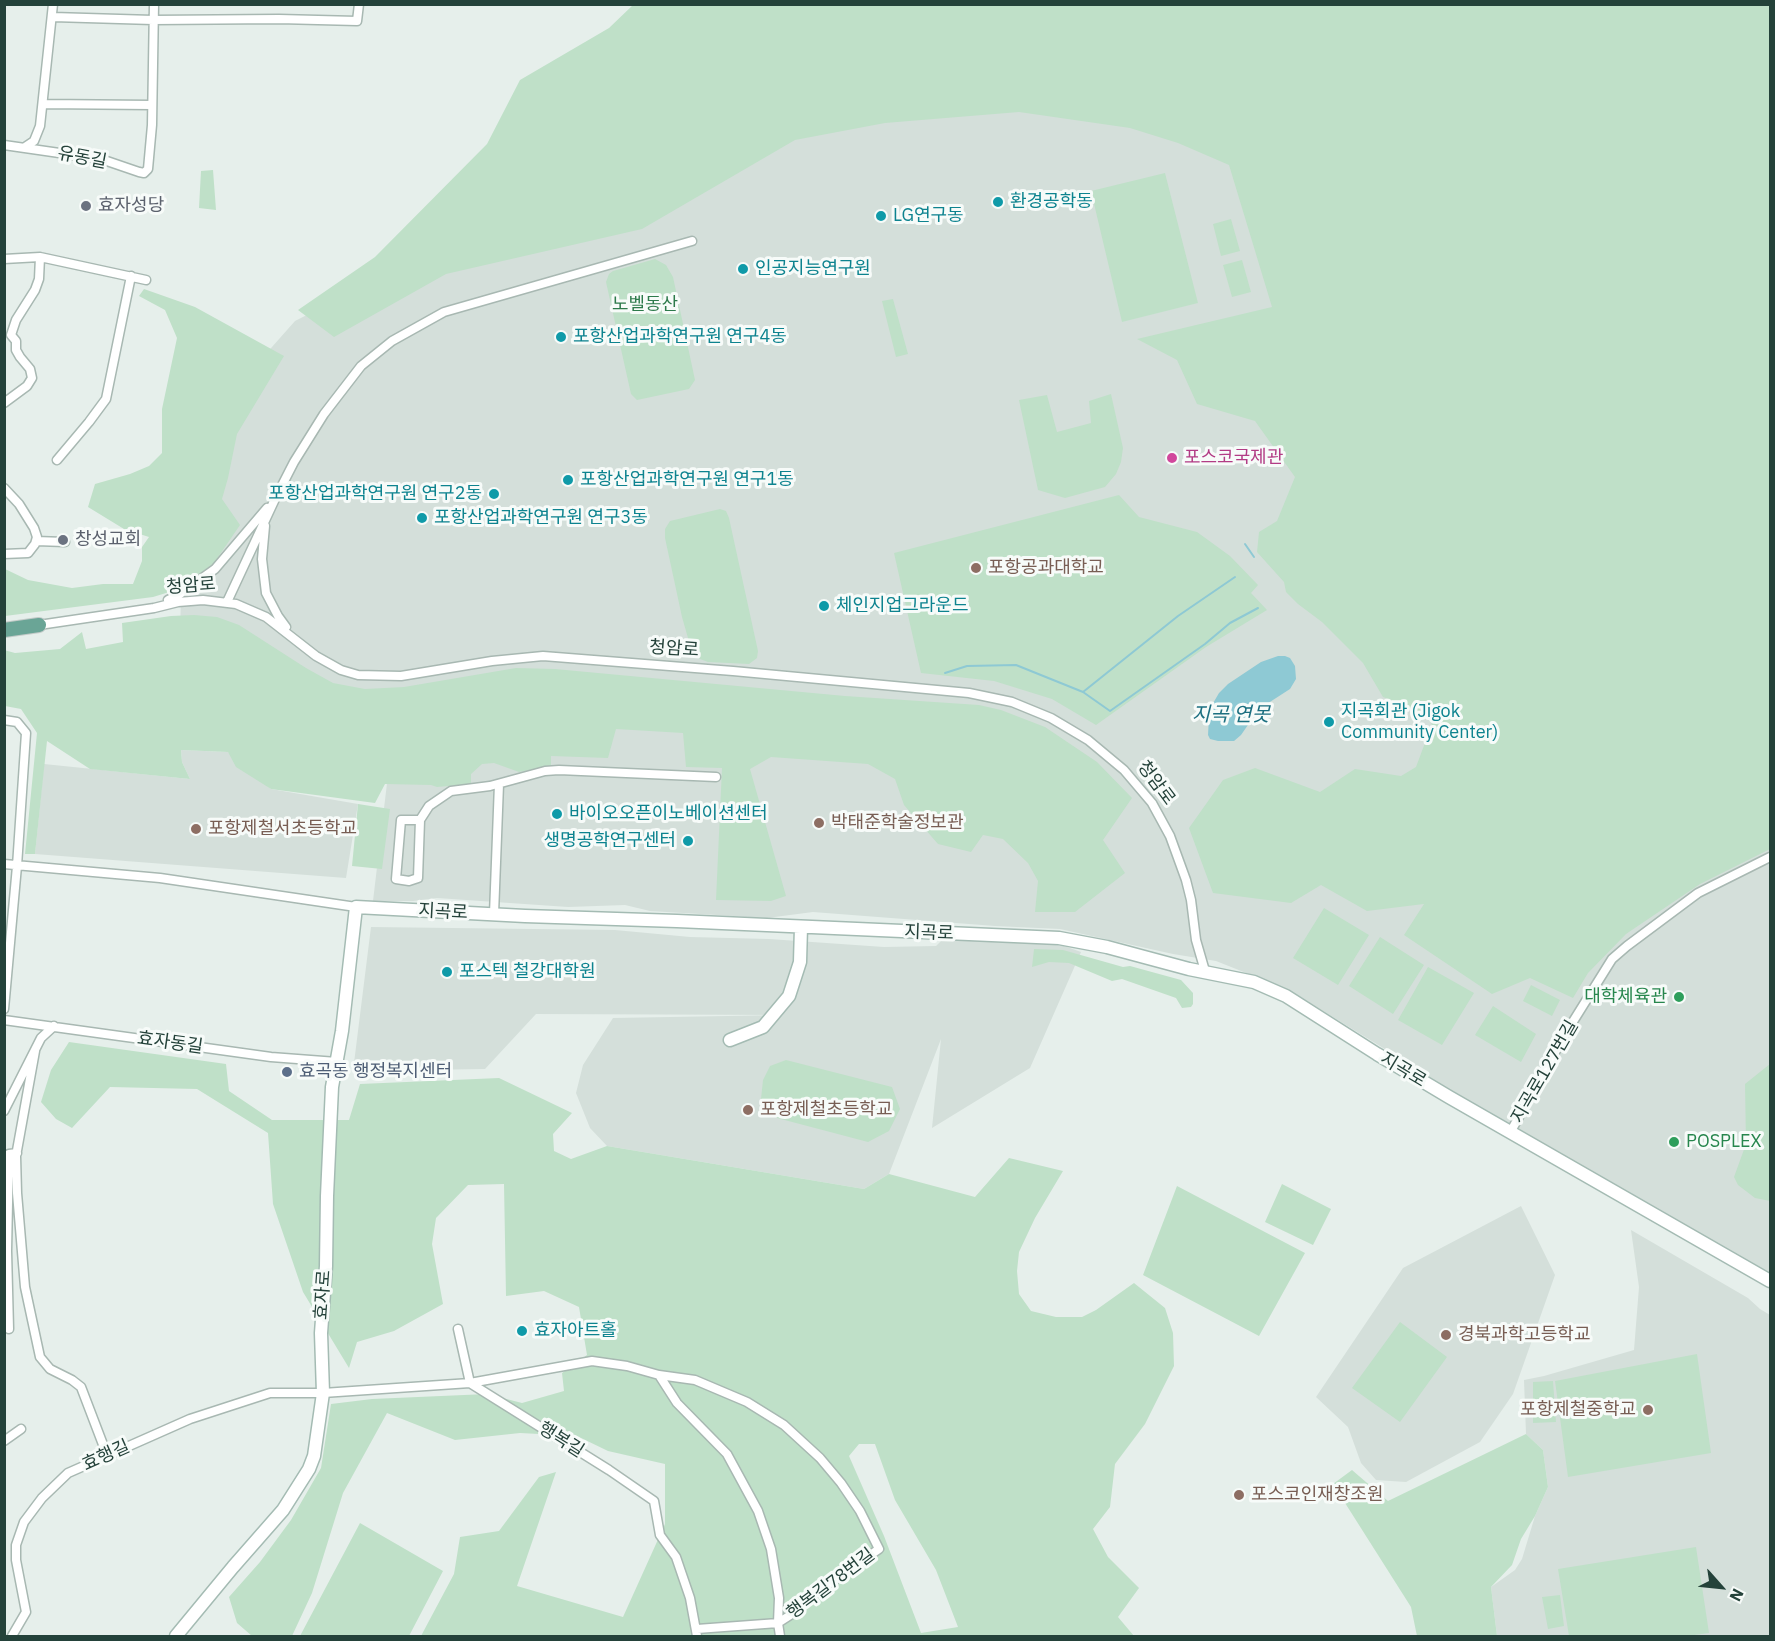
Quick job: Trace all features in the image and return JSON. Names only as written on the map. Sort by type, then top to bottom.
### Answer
[{"type":"main road","name":"청암로","points":[[4,630],[39,625]]},
{"type":"street","points":[[25,147],[30,145],[37,136],[43,104],[53,4]]},
{"type":"street","points":[[43,104],[152,105],[154,4]]},
{"type":"street","points":[[53,17],[357,21],[359,4]]},
{"type":"street","name":"유동길","points":[[4,145],[101,159],[144,172],[148,169],[150,160],[152,105]]},
{"type":"street","points":[[227,602],[266,515],[294,462],[324,414],[350,378],[367,360],[409,330],[444,312],[692,241]]},
{"type":"street","points":[[4,403],[27,386],[32,378],[28,364],[18,353],[16,341],[11,335],[16,320],[35,290],[39,279],[40,257]]},
{"type":"street","points":[[4,259],[40,257],[146,280]]},
{"type":"street","points":[[57,460],[106,399],[131,276]]},
{"type":"street","points":[[4,488],[19,504],[34,528],[36,541],[28,553],[4,554]]},
{"type":"street","points":[[154,608],[180,594],[215,569],[275,499]]},
{"type":"street","points":[[266,515],[262,559],[266,593],[278,616],[300,643]]},
{"type":"street","points":[[36,541],[65,542]]},
{"type":"street","name":"청암로","points":[[39,625],[154,608],[178,602],[198,600],[227,602],[243,606],[273,620],[316,656],[341,670],[376,677],[401,676],[492,661],[543,656],[969,693],[1012,702],[1052,718],[1088,740],[1124,770],[1152,803],[1170,836],[1186,880],[1196,940],[1204,971]]},
{"type":"street","points":[[4,720],[17,722],[26,732],[4,1009]]},
{"type":"street","points":[[420,820],[401,820],[396,879],[409,881],[418,878],[420,820],[429,806],[451,791],[499,784],[544,771],[559,770],[716,777]]},
{"type":"street","points":[[494,914],[499,784]]},
{"type":"street","name":"지곡로127번길","points":[[1511,1131],[1564,1036],[1612,959],[1698,893],[1770,857]]},
{"type":"street","name":"지곡로","points":[[4,864],[160,879],[356,907],[1059,938],[1107,947],[1189,969],[1254,982],[1286,996],[1377,1054],[1770,1281]]},
{"type":"street","name":"효자로","points":[[176,1636],[283,1510],[309,1469],[318,1439],[323,1394],[321,1333],[326,1266],[332,1087],[356,907]]},
{"type":"street","points":[[730,1040],[763,1027],[789,996],[800,962],[801,927]]},
{"type":"street","name":"효자동길","points":[[4,1020],[271,1057],[337,1062]]},
{"type":"street","points":[[4,1111],[41,1038],[54,1026]]},
{"type":"street","points":[[35,1051],[17,1153],[17,1194],[25,1287],[40,1357],[50,1369],[72,1380],[81,1388],[107,1455]]},
{"type":"street","points":[[9,1329],[7,1251],[9,1154],[17,1153]]},
{"type":"street","points":[[323,1394],[470,1383],[458,1329]]},
{"type":"street","name":"행복길78번길","points":[[470,1383],[592,1361],[695,1380],[747,1402],[784,1425],[820,1458],[841,1483],[860,1511],[879,1549],[810,1597],[795,1612],[778,1623]]},
{"type":"street","name":"행복길78번길","points":[[659,1375],[677,1403],[727,1454],[758,1510],[771,1549],[779,1598],[780,1636]]},
{"type":"street","name":"행복길","points":[[470,1383],[609,1470],[654,1501],[660,1535],[675,1557],[690,1598],[697,1633]]},
{"type":"street","name":"효행길","points":[[12,1636],[26,1612],[16,1560],[16,1545],[24,1522],[42,1497],[68,1473],[190,1419],[255,1396],[277,1392],[323,1394]]},
{"type":"street","points":[[4,1441],[21,1429]]},
{"type":"street","points":[[697,1633],[778,1623]]},
{"type":"shaded area","name":"포항공과대학교","points":[[822,54],[1214,55],[1770,302],[1770,1281],[1522,1139],[1427,1075],[1289,990],[1216,961],[1060,929],[813,912],[767,918],[650,911],[625,905],[568,907],[437,898],[413,901],[373,901],[390,758],[178,692],[186,444],[295,321]]},
{"type":"shaded area","name":"포항제철서초등학교","points":[[181,750],[228,752],[271,789],[358,804],[346,878],[35,854],[44,764],[190,779],[182,762]]},
{"type":"shaded area","points":[[371,927],[615,930],[690,937],[769,939],[884,947],[936,946],[942,940],[1006,940],[1064,946],[1081,952],[1030,1068],[932,1128],[941,1039],[889,1174],[864,1189],[607,1146],[590,1128],[576,1093],[583,1065],[613,1018],[785,1015],[536,1014],[485,1069],[353,1071]]},
{"type":"shaded area","name":"경북과학고등학교","points":[[1521,1206],[1555,1275],[1513,1394],[1480,1442],[1406,1482],[1376,1480],[1361,1463],[1348,1427],[1316,1397],[1403,1268]]},
{"type":"shaded area","name":"포항제철중학교","points":[[1631,1230],[1748,1298],[1770,1315],[1770,1636],[1497,1636],[1491,1587],[1515,1570],[1522,1559],[1535,1516],[1548,1487],[1543,1450],[1526,1434],[1524,1380],[1634,1350],[1639,1287]]},
{"type":"green space","points":[[633,5],[1770,5],[1770,849],[1700,884],[1626,934],[1588,973],[1573,998],[1530,978],[1492,994],[1404,935],[1424,904],[1367,911],[1321,885],[1291,903],[1213,893],[1189,828],[1223,780],[1255,768],[1320,792],[1355,769],[1401,776],[1416,767],[1432,724],[1422,712],[1383,697],[1363,663],[1322,622],[1286,592],[1284,582],[1257,552],[1259,532],[1277,521],[1295,477],[1255,421],[1197,404],[1177,360],[1137,339],[1272,307],[1229,165],[1178,143],[1130,128],[1019,112],[885,123],[795,140],[642,229],[446,274],[334,337],[298,310],[375,257],[487,144],[520,80],[609,28]]},
{"type":"green space","points":[[213,170],[216,210],[199,208],[201,171]]},
{"type":"green space","points":[[1165,173],[1198,303],[1122,322],[1091,191]]},
{"type":"green space","points":[[1231,219],[1240,251],[1221,256],[1213,224]]},
{"type":"green space","name":"노벨동산","points":[[655,259],[666,265],[673,277],[695,380],[689,389],[637,400],[631,394],[606,282],[613,271]]},
{"type":"green space","points":[[1242,260],[1251,292],[1232,297],[1223,265]]},
{"type":"green space","points":[[144,289],[195,307],[284,356],[237,434],[222,499],[240,525],[214,563],[179,589],[153,597],[5,616],[5,569],[28,580],[72,588],[103,584],[133,584],[142,561],[142,547],[149,537],[124,529],[88,507],[95,484],[149,466],[162,453],[162,409],[177,338],[165,310],[139,296]]},
{"type":"green space","points":[[893,299],[908,354],[896,357],[882,301]]},
{"type":"green space","points":[[1111,394],[1123,448],[1116,474],[1105,487],[1065,498],[1038,490],[1019,400],[1047,395],[1057,432],[1091,423],[1089,401]]},
{"type":"green space","points":[[1119,495],[1139,517],[1197,532],[1230,556],[1258,585],[1251,593],[1267,610],[1206,647],[1096,725],[1052,699],[994,681],[921,673],[894,553]]},
{"type":"green space","points":[[720,509],[726,511],[729,518],[758,651],[757,658],[749,664],[708,662],[692,652],[665,538],[665,529],[670,521]]},
{"type":"green space","points":[[194,615],[217,617],[239,625],[333,683],[365,689],[404,687],[516,668],[555,669],[845,696],[979,705],[1001,710],[1045,727],[1097,762],[1132,798],[1103,840],[1125,873],[1075,912],[1035,912],[1038,881],[1028,863],[1003,839],[983,835],[971,852],[938,844],[904,805],[895,779],[868,764],[771,757],[750,769],[786,896],[771,901],[716,900],[722,768],[686,767],[683,733],[616,729],[608,758],[551,756],[551,766],[519,772],[494,763],[482,764],[471,774],[471,784],[437,787],[385,784],[375,803],[271,789],[236,767],[228,752],[181,750],[182,762],[190,779],[90,769],[47,741],[35,854],[25,854],[37,733],[21,709],[5,706],[4,650],[15,653],[60,649],[82,632],[86,649],[123,642],[122,623]]},
{"type":"green space","points":[[358,804],[390,809],[382,869],[352,866]]},
{"type":"green space","points":[[1324,908],[1369,935],[1338,985],[1293,958]]},
{"type":"green space","points":[[1380,937],[1424,965],[1393,1014],[1349,986]]},
{"type":"green space","points":[[1034,949],[1063,950],[1181,980],[1193,993],[1193,1004],[1191,1007],[1182,1008],[1176,998],[1122,979],[1112,981],[1069,963],[1049,962],[1032,967]]},
{"type":"green space","points":[[1428,967],[1474,993],[1442,1045],[1398,1020]]},
{"type":"green space","points":[[1531,985],[1560,1000],[1552,1016],[1523,1001]]},
{"type":"green space","points":[[1493,1006],[1536,1034],[1521,1062],[1475,1035]]},
{"type":"green space","points":[[69,1042],[226,1064],[229,1091],[272,1120],[349,1120],[360,1084],[499,1078],[572,1113],[553,1134],[554,1151],[571,1159],[607,1146],[864,1189],[889,1174],[975,1197],[1009,1158],[1063,1171],[1035,1218],[1019,1252],[1017,1271],[1019,1294],[1031,1311],[1056,1317],[1082,1317],[1096,1310],[1134,1283],[1165,1308],[1173,1333],[1174,1366],[1145,1424],[1115,1464],[1110,1507],[1093,1529],[1108,1557],[1139,1588],[1118,1617],[1134,1636],[421,1636],[454,1574],[460,1537],[499,1531],[539,1477],[556,1472],[517,1586],[623,1617],[665,1524],[665,1464],[608,1451],[577,1436],[520,1433],[455,1440],[387,1413],[343,1493],[312,1593],[292,1636],[252,1636],[237,1623],[229,1597],[260,1562],[291,1520],[321,1468],[331,1404],[372,1399],[487,1394],[522,1403],[564,1391],[562,1373],[587,1355],[579,1307],[544,1291],[506,1296],[504,1184],[468,1185],[436,1218],[432,1244],[443,1304],[394,1331],[357,1342],[349,1368],[303,1292],[273,1204],[268,1133],[197,1089],[110,1087],[72,1128],[56,1119],[41,1102],[51,1070]],"holes":[[[859,1444],[875,1444],[895,1500],[936,1570],[958,1627],[921,1633],[884,1536],[849,1456]]]},
{"type":"green space","points":[[786,1060],[892,1087],[900,1109],[889,1131],[868,1142],[777,1118],[761,1099],[763,1080],[770,1066]]},
{"type":"green space","points":[[1770,1064],[1770,1201],[1755,1198],[1738,1185],[1734,1177],[1746,1144],[1745,1084]]},
{"type":"green space","points":[[1282,1184],[1331,1209],[1313,1245],[1265,1222]]},
{"type":"green space","points":[[1177,1186],[1305,1253],[1259,1336],[1143,1275]]},
{"type":"green space","points":[[1400,1322],[1447,1357],[1400,1422],[1352,1388]]},
{"type":"green space","points":[[1697,1354],[1711,1453],[1568,1477],[1555,1381]]},
{"type":"green space","points":[[1553,1381],[1556,1422],[1533,1423],[1533,1382]]},
{"type":"green space","points":[[1526,1434],[1543,1450],[1548,1487],[1535,1516],[1521,1539],[1512,1565],[1491,1587],[1497,1636],[1417,1636],[1411,1607],[1333,1484],[1352,1470],[1388,1501]]},
{"type":"green space","points":[[360,1523],[443,1571],[409,1636],[300,1636]]},
{"type":"green space","points":[[1696,1547],[1709,1633],[1687,1636],[1569,1636],[1558,1569]]},
{"type":"green space","points":[[1560,1595],[1564,1626],[1548,1629],[1542,1597]]},
{"type":"water","name":"지곡 연못","points":[[1278,656],[1290,658],[1295,666],[1296,679],[1290,689],[1259,709],[1241,735],[1234,741],[1210,739],[1208,735],[1209,717],[1212,705],[1219,693],[1228,684],[1261,662]]},
{"type":"waterway","points":[[1245,544],[1254,557]]},
{"type":"waterway","points":[[1083,692],[1178,616],[1235,577]]},
{"type":"waterway","points":[[945,673],[967,666],[1016,665],[1083,692],[1110,711],[1205,644],[1230,623],[1258,608]]},
{"type":"place","name":"환경공학동","points":[[998,202]]},
{"type":"place","name":"효자성당","points":[[86,206]]},
{"type":"place","name":"LG연구동","points":[[881,216]]},
{"type":"place","name":"인공지능연구원","points":[[743,269]]},
{"type":"place","name":"포항산업과학연구원 연구4동","points":[[561,337]]},
{"type":"place","name":"포스코국제관","points":[[1172,458]]},
{"type":"place","name":"포항산업과학연구원 연구1동","points":[[568,480]]},
{"type":"place","name":"포항산업과학연구원 연구2동","points":[[494,494]]},
{"type":"place","name":"포항산업과학연구원 연구3동","points":[[422,518]]},
{"type":"place","name":"창성교회","points":[[63,540]]},
{"type":"place","name":"포항공과대학교","points":[[976,568]]},
{"type":"place","name":"체인지업그라운드","points":[[824,606]]},
{"type":"place","name":"지곡회관 (Jigok Community Center)","points":[[1329,722]]},
{"type":"place","name":"바이오오픈이노베이션센터","points":[[557,814]]},
{"type":"place","name":"박태준학술정보관","points":[[819,823]]},
{"type":"place","name":"포항제철서초등학교","points":[[196,829]]},
{"type":"place","name":"생명공학연구센터","points":[[688,841]]},
{"type":"place","name":"포스텍 철강대학원","points":[[447,972]]},
{"type":"place","name":"대학체육관","points":[[1679,997]]},
{"type":"place","name":"효곡동 행정복지센터","points":[[287,1072]]},
{"type":"place","name":"포항제철초등학교","points":[[748,1110]]},
{"type":"place","name":"POSPLEX","points":[[1674,1142]]},
{"type":"place","name":"효자아트홀","points":[[522,1331]]},
{"type":"place","name":"경북과학고등학교","points":[[1446,1335]]},
{"type":"place","name":"포항제철중학교","points":[[1648,1410]]},
{"type":"place","name":"포스코인재창조원","points":[[1239,1495]]}]
